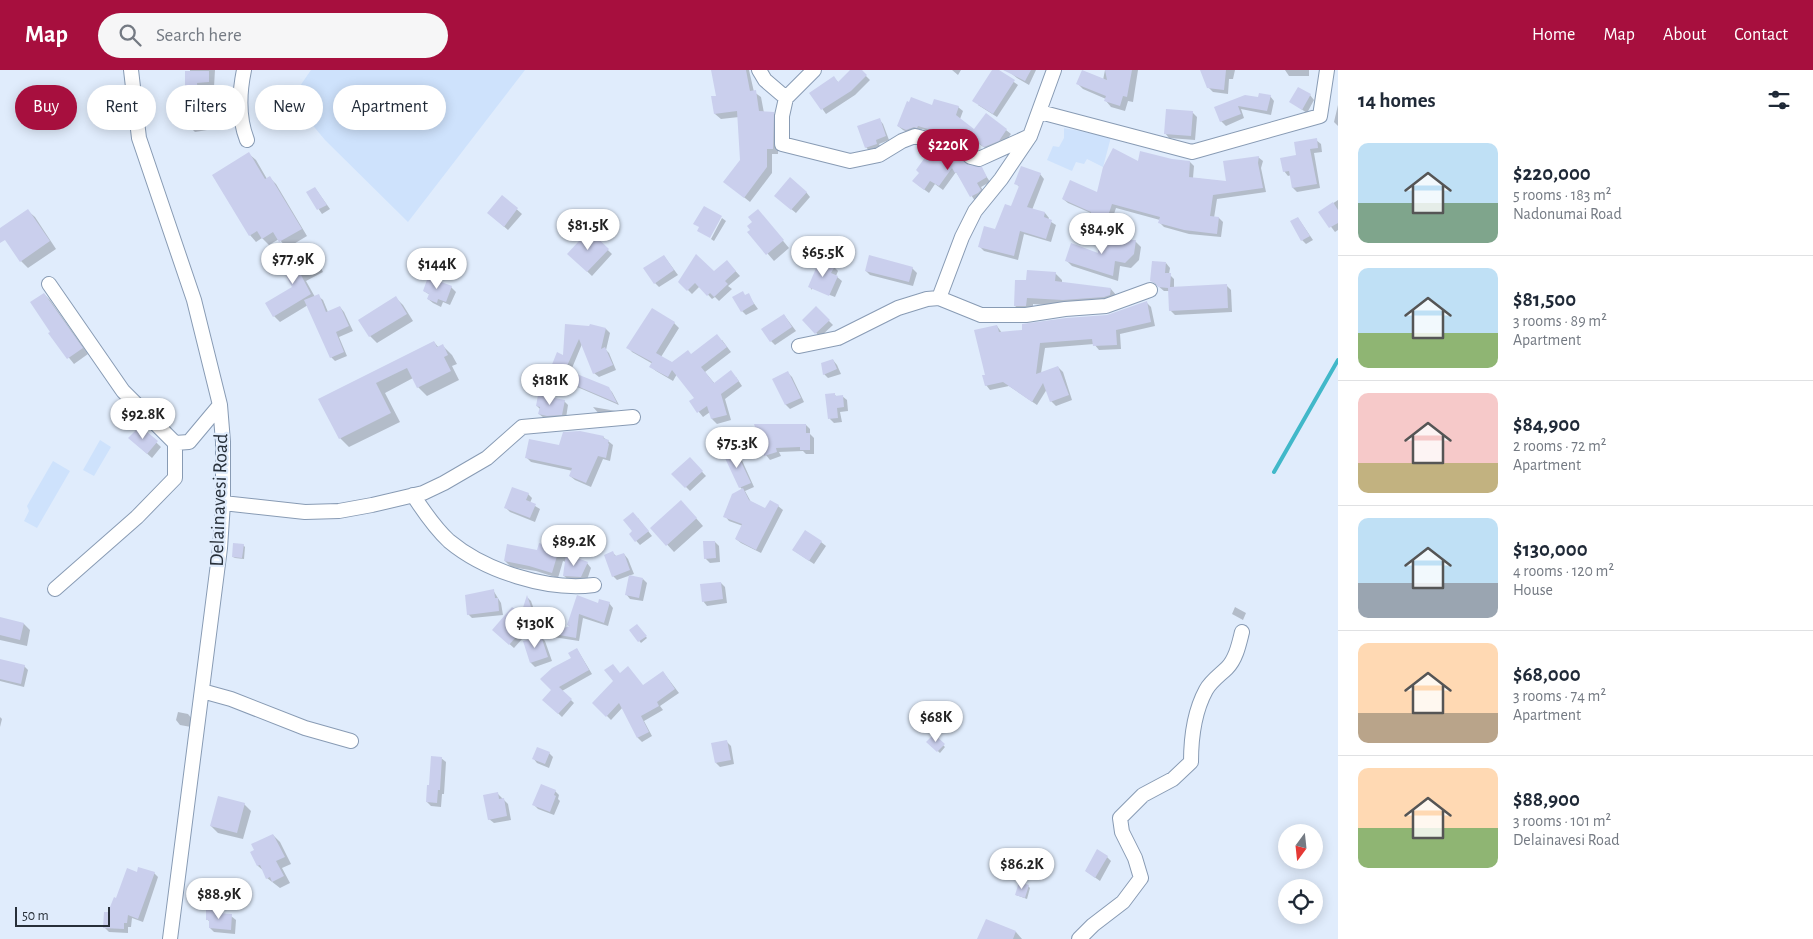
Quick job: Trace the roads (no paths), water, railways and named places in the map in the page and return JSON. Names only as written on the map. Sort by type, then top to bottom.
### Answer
[{"type":"street","name":"Delainavesi Road","points":[[131,70],[140,138],[194,300],[220,405],[223,442],[223,502],[220,548],[170,939]]},
{"type":"street","points":[[244,70],[240,102],[242,126],[247,140]]},
{"type":"street","points":[[759,70],[765,80],[786,98]]},
{"type":"street","points":[[814,70],[786,98],[782,116],[782,144],[850,161],[879,154],[915,136],[960,147],[971,157],[979,159],[1030,136]]},
{"type":"street","points":[[939,298],[975,211],[1002,179],[1030,136],[1054,70]]},
{"type":"street","points":[[1040,112],[1192,152],[1320,116],[1327,70]]},
{"type":"street","points":[[49,284],[123,391],[175,443],[175,478],[137,517],[55,589]]},
{"type":"street","points":[[799,346],[838,338],[898,308],[927,299],[939,298],[981,314],[1004,316],[1106,306],[1150,290]]},
{"type":"street","points":[[175,443],[189,442],[220,405]]},
{"type":"street","points":[[223,502],[288,511],[322,512],[356,508],[413,495],[444,484],[487,458],[522,427],[633,417]]},
{"type":"street","points":[[413,495],[441,533],[458,548],[482,562],[511,574],[555,585],[582,587],[594,585]]},
{"type":"street","points":[[1079,939],[1093,925],[1123,902],[1141,878],[1135,858],[1122,832],[1120,818],[1143,795],[1173,779],[1191,762],[1192,731],[1206,690],[1214,679],[1229,666],[1238,648],[1242,632]]},
{"type":"street","points":[[202,691],[231,699],[305,728],[351,741]]},
{"type":"waterway","points":[[1274,472],[1338,360]]}]
